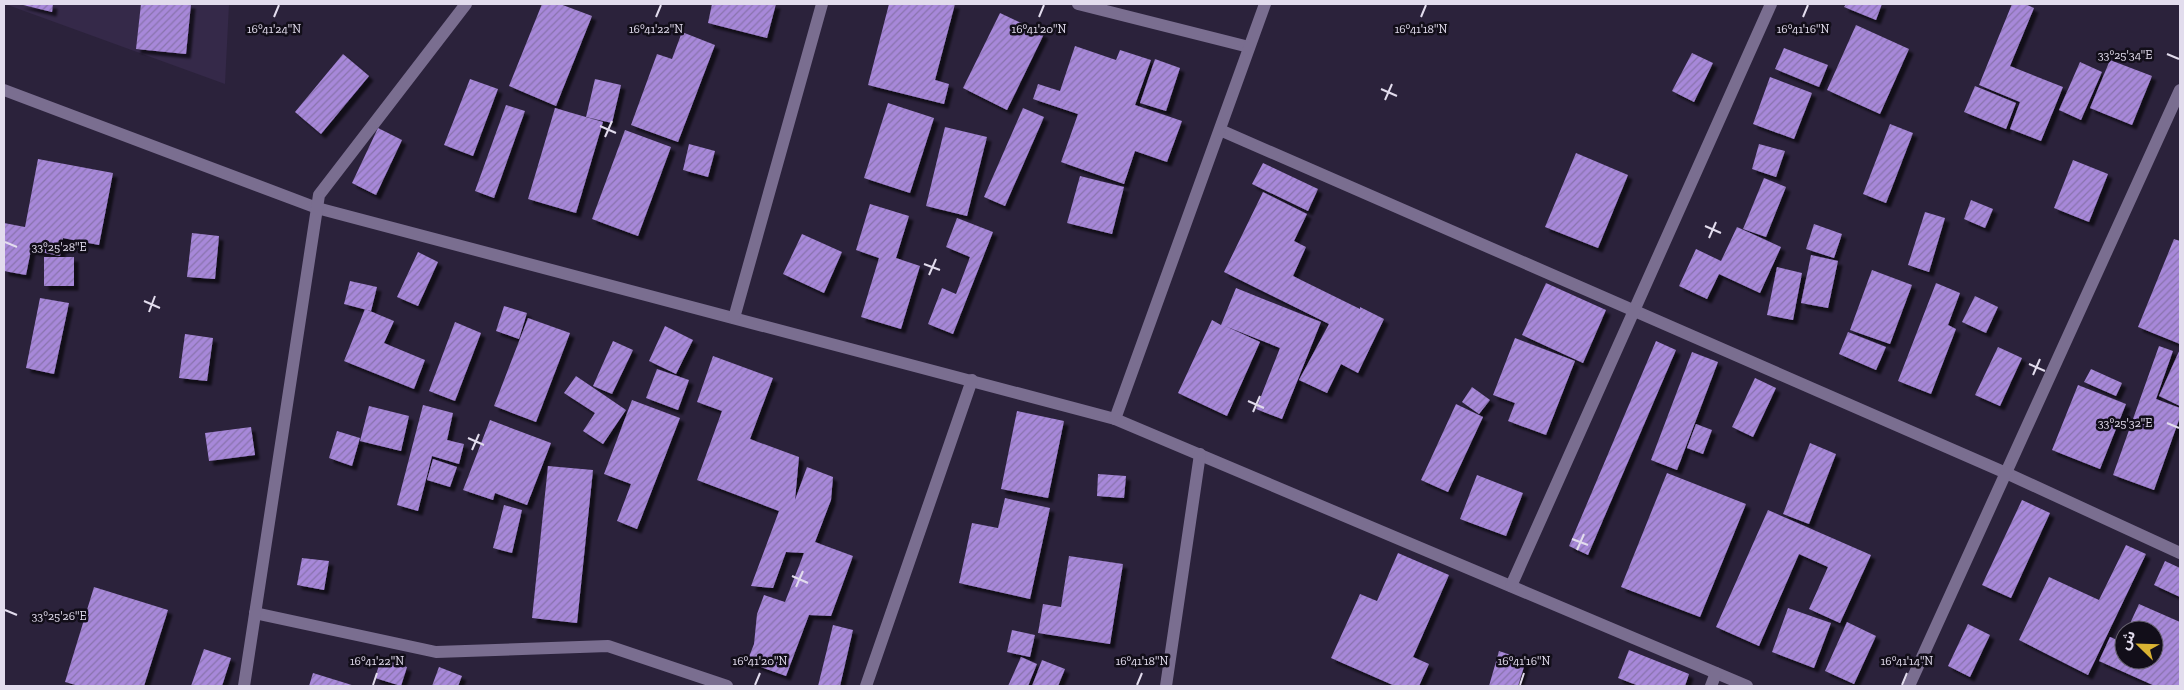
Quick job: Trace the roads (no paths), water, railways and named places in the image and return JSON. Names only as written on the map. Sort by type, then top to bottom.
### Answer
[{"type":"street","points":[[244,686],[318,195],[466,4]]},
{"type":"street","points":[[734,318],[822,4]]},
{"type":"street","points":[[1078,4],[1249,47]]},
{"type":"street","points":[[1115,419],[1265,4]]},
{"type":"street","points":[[1510,586],[1771,4]]},
{"type":"street","points":[[4,90],[317,208],[1115,419],[1747,686]]},
{"type":"street","points":[[1909,686],[2180,90]]},
{"type":"street","points":[[1220,130],[2006,473],[2180,553]]},
{"type":"street","points":[[866,686],[972,380]]},
{"type":"street","points":[[1166,686],[1200,454]]},
{"type":"street","points":[[255,613],[436,652],[608,646],[727,686]]},
{"type":"street","points":[[1711,686],[1716,673]]}]
